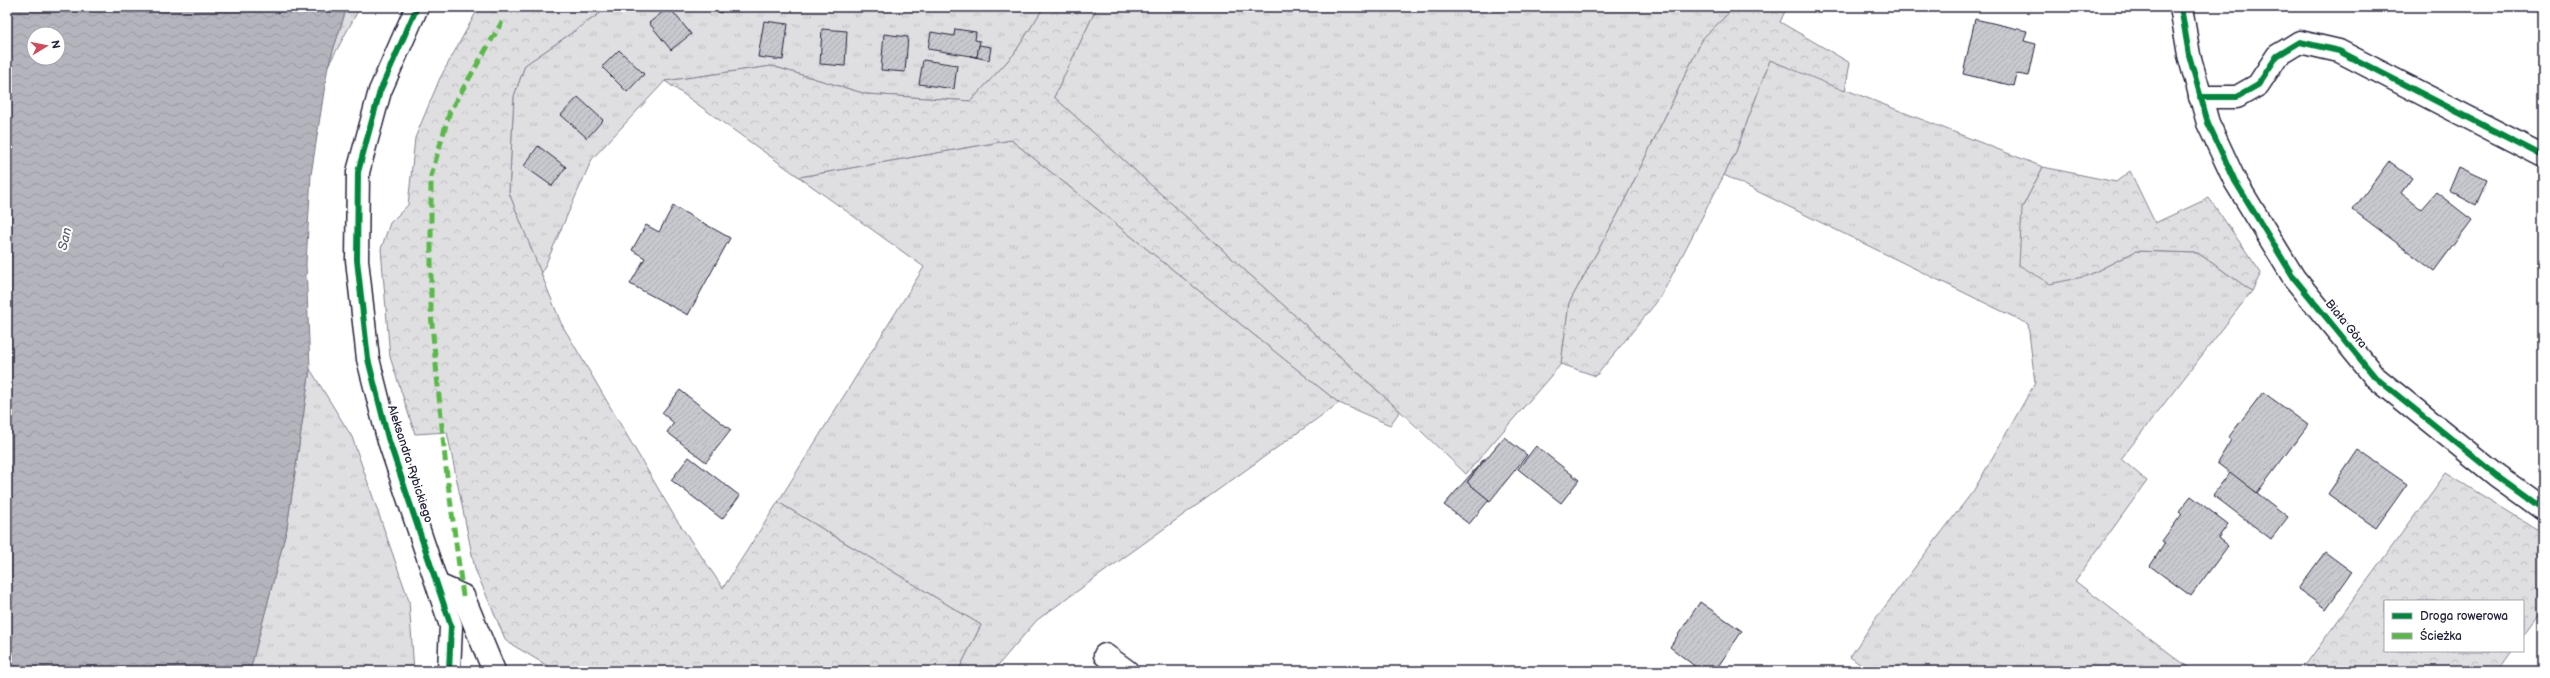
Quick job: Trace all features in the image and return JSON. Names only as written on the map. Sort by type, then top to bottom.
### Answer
[{"type":"street","name":"Aleksandra Rybickiego","points":[[417,7],[380,91],[358,172],[358,260],[368,359],[388,438],[451,626],[449,671]]},
{"type":"street","name":"Biała Góra","points":[[2181,7],[2189,54],[2208,123],[2235,181],[2288,269],[2375,377],[2496,476],[2543,509]]},
{"type":"street","points":[[2200,97],[2237,97],[2258,85],[2277,56],[2300,42],[2339,51],[2543,156]]},
{"type":"street","points":[[438,585],[463,596],[494,671]]},
{"type":"street","points":[[1105,655],[1127,671]]},
{"type":"green space","points":[[347,7],[360,7],[328,66]]},
{"type":"green space","points":[[479,7],[609,7],[525,65],[514,96],[509,193],[561,323],[676,519],[723,588],[778,502],[981,625],[958,671],[556,671],[506,641],[475,569],[447,432],[415,434],[390,357],[381,249],[390,223],[408,205],[415,138],[440,78]]},
{"type":"green space","points":[[609,7],[1044,7],[1014,54],[971,101],[866,94],[772,66],[665,81],[592,159],[541,275],[509,193],[514,96],[525,65]]},
{"type":"green space","points":[[1044,7],[1097,7],[1054,97],[1400,411],[1390,425],[1339,403],[1011,140],[799,177],[665,81],[772,66],[866,94],[971,101],[1014,54]]},
{"type":"green space","points":[[1097,7],[1735,7],[1703,38],[1618,214],[1569,303],[1561,364],[1466,474],[1400,411],[1054,97]]},
{"type":"green space","points":[[1735,7],[1787,7],[1780,22],[1850,63],[1845,91],[1770,60],[1735,154],[1660,298],[1596,376],[1561,364],[1569,303],[1618,214],[1703,38]]},
{"type":"green space","points":[[1770,60],[2043,167],[2022,208],[2087,276],[2136,251],[2198,253],[2252,291],[2121,459],[2147,481],[2075,581],[2193,671],[1869,671],[1850,657],[1876,618],[1974,490],[2035,383],[2028,324],[1724,175],[1735,154]]},
{"type":"green space","points":[[1011,140],[1339,403],[1037,620],[993,671],[958,671],[981,625],[778,502],[924,267],[799,177]]},
{"type":"green space","points":[[2043,167],[2116,182],[2130,171],[2155,223],[2209,198],[2261,273],[2252,291],[2198,253],[2136,251],[2087,276],[2050,284],[2019,265],[2022,208]]},
{"type":"green space","points":[[310,369],[352,437],[409,601],[414,671],[250,671],[287,528]]},
{"type":"green space","points":[[2446,473],[2543,533],[2543,609],[2524,635],[2524,600],[2384,600],[2384,652],[2511,652],[2498,671],[2301,671]]},
{"type":"water","name":"San","points":[[7,7],[347,7],[328,66],[311,175],[306,264],[310,369],[287,528],[250,671],[7,671]]},
{"type":"building","points":[[669,7],[691,34],[671,50],[649,23]]},
{"type":"building","points":[[717,7],[730,7],[720,13]]},
{"type":"building","points":[[1975,19],[2027,31],[2024,41],[2036,44],[2029,76],[2017,74],[2014,86],[1963,74]]},
{"type":"building","points":[[764,21],[788,24],[783,60],[758,57]]},
{"type":"building","points":[[822,29],[847,31],[845,66],[820,64]]},
{"type":"building","points":[[955,29],[976,32],[975,40],[980,41],[977,57],[928,49],[931,32],[954,36]]},
{"type":"building","points":[[884,34],[908,37],[905,72],[881,70]]},
{"type":"building","points":[[979,45],[991,47],[989,60],[970,56],[977,57]]},
{"type":"building","points":[[619,50],[644,74],[627,92],[602,67]]},
{"type":"building","points":[[923,60],[957,65],[954,89],[919,84]]},
{"type":"building","points":[[578,97],[603,120],[587,138],[561,115]]},
{"type":"building","points":[[538,146],[566,167],[552,186],[524,166]]},
{"type":"building","points":[[2389,161],[2412,178],[2401,193],[2421,209],[2436,192],[2472,220],[2434,271],[2353,210]]},
{"type":"building","points":[[2459,167],[2487,180],[2476,205],[2449,191]]},
{"type":"building","points":[[673,206],[730,238],[688,315],[630,284],[645,258],[632,250],[646,225],[659,232]]},
{"type":"building","points":[[680,390],[731,430],[706,462],[667,432],[674,423],[662,413]]},
{"type":"building","points":[[2263,392],[2308,425],[2257,493],[2217,463],[2231,440],[2228,438]]},
{"type":"building","points":[[1504,437],[1527,455],[1490,501],[1467,482]]},
{"type":"building","points":[[1536,446],[1579,480],[1561,503],[1518,469]]},
{"type":"building","points":[[2358,450],[2407,484],[2376,528],[2328,494]]},
{"type":"building","points":[[689,457],[740,496],[722,519],[671,480]]},
{"type":"building","points":[[1485,458],[1467,482],[1489,500],[1469,524],[1444,505]]},
{"type":"building","points":[[2230,472],[2288,517],[2271,539],[2213,495]]},
{"type":"building","points":[[2191,496],[2228,524],[2218,538],[2228,546],[2191,596],[2150,566],[2165,543],[2162,541],[2182,514],[2179,511]]},
{"type":"building","points":[[2325,552],[2352,572],[2326,609],[2298,589]]},
{"type":"building","points":[[1700,602],[1742,631],[1715,671],[1701,671],[1670,647]]},
{"type":"marked path","points":[[463,596],[446,468],[431,314],[431,176],[450,111],[502,22]]},
{"type":"cycle path","points":[[417,7],[380,91],[358,172],[357,260],[368,359],[388,438],[451,626],[449,671]]},
{"type":"cycle path","points":[[2181,7],[2189,55],[2208,123],[2235,181],[2294,278],[2375,377],[2496,475],[2543,509]]},
{"type":"cycle path","points":[[2200,97],[2237,97],[2258,85],[2277,56],[2300,42],[2339,51],[2543,156]]}]
